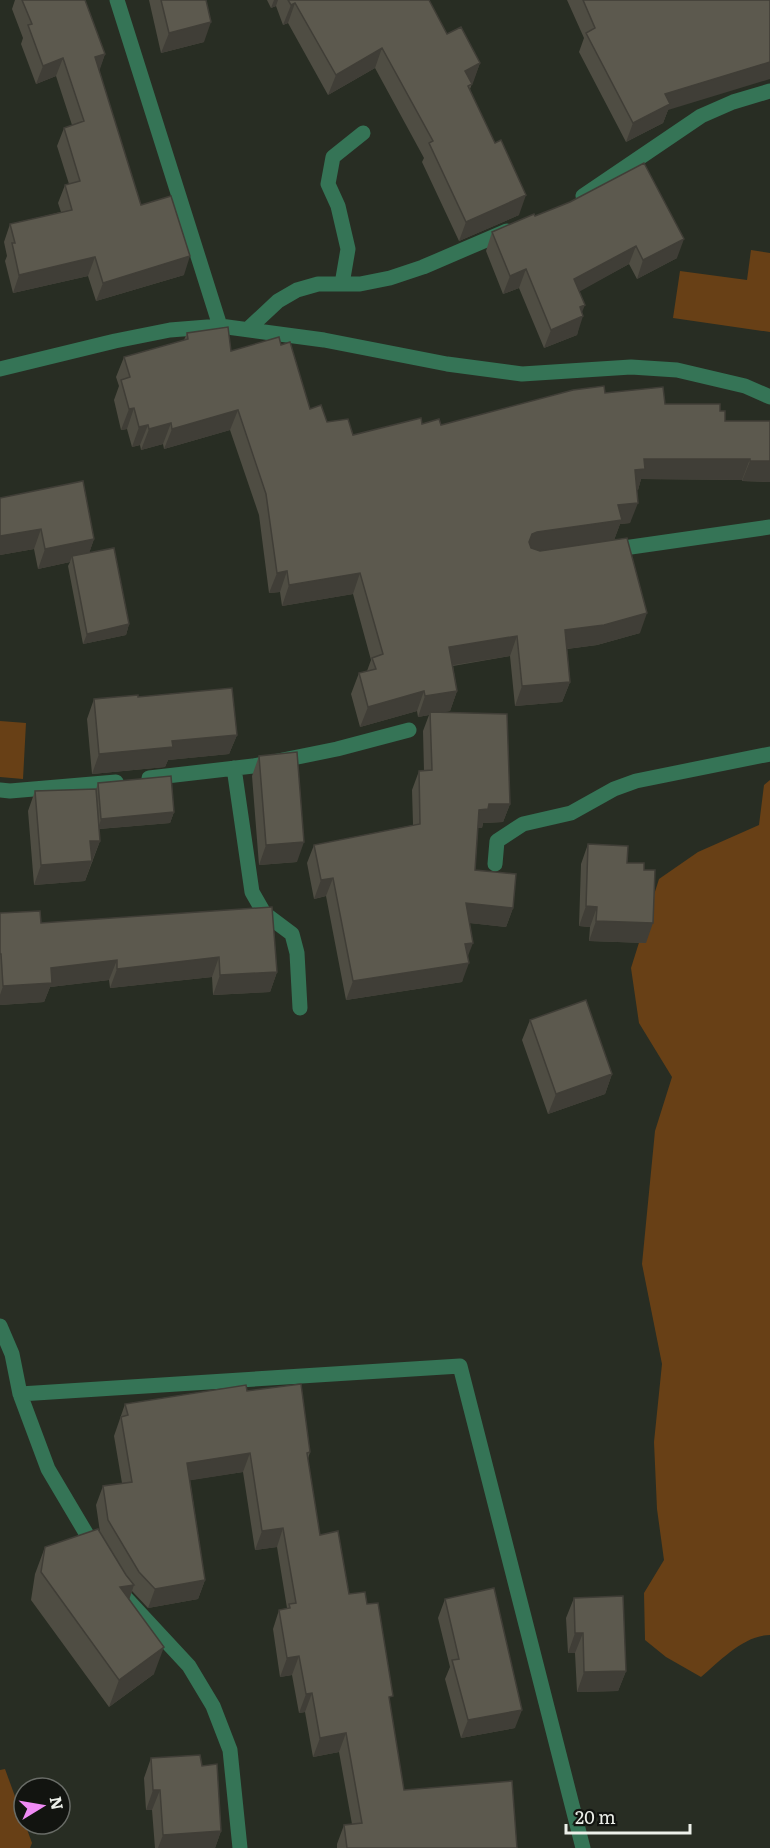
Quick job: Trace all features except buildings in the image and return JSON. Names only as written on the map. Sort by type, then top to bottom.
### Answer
[{"type":"street","points":[[117,0],[219,326]]},
{"type":"street","points":[[567,204],[587,194],[701,116],[733,102],[770,91]]},
{"type":"street","points":[[342,284],[348,249],[338,206],[328,184],[333,157],[363,133]]},
{"type":"street","points":[[248,329],[278,301],[297,290],[318,284],[360,284],[390,278],[423,267],[516,227]]},
{"type":"street","points":[[0,369],[170,330],[219,326],[324,340],[447,364],[522,374],[631,367],[677,370],[745,386],[770,397]]},
{"type":"street","points":[[600,552],[770,526]]},
{"type":"street","points":[[0,790],[10,792],[253,766],[337,749],[409,730]]},
{"type":"street","points":[[495,864],[497,841],[523,824],[571,813],[614,789],[636,781],[770,753]]},
{"type":"street","points":[[234,768],[252,892],[264,913],[292,934],[297,953],[300,1008]]},
{"type":"street","points":[[0,1326],[12,1354],[20,1394],[48,1469],[106,1567]]},
{"type":"street","points":[[20,1394],[460,1365],[583,1848]]},
{"type":"street","points":[[118,1587],[124,1597],[189,1666],[213,1706],[230,1750],[240,1848]]},
{"type":"shaded area","points":[[751,250],[770,253],[770,332],[673,318],[680,271],[747,280]]},
{"type":"shaded area","points":[[0,721],[26,723],[23,779],[0,777]]},
{"type":"shaded area","points":[[770,780],[770,1635],[760,1636],[742,1644],[701,1677],[666,1657],[645,1640],[644,1593],[664,1560],[657,1509],[654,1442],[662,1364],[642,1264],[655,1131],[672,1077],[639,1023],[631,968],[659,879],[698,852],[759,825],[764,785]]},
{"type":"shaded area","points":[[5,1769],[12,1788],[12,1836],[29,1836],[32,1843],[30,1848],[0,1848],[0,1770]]}]
